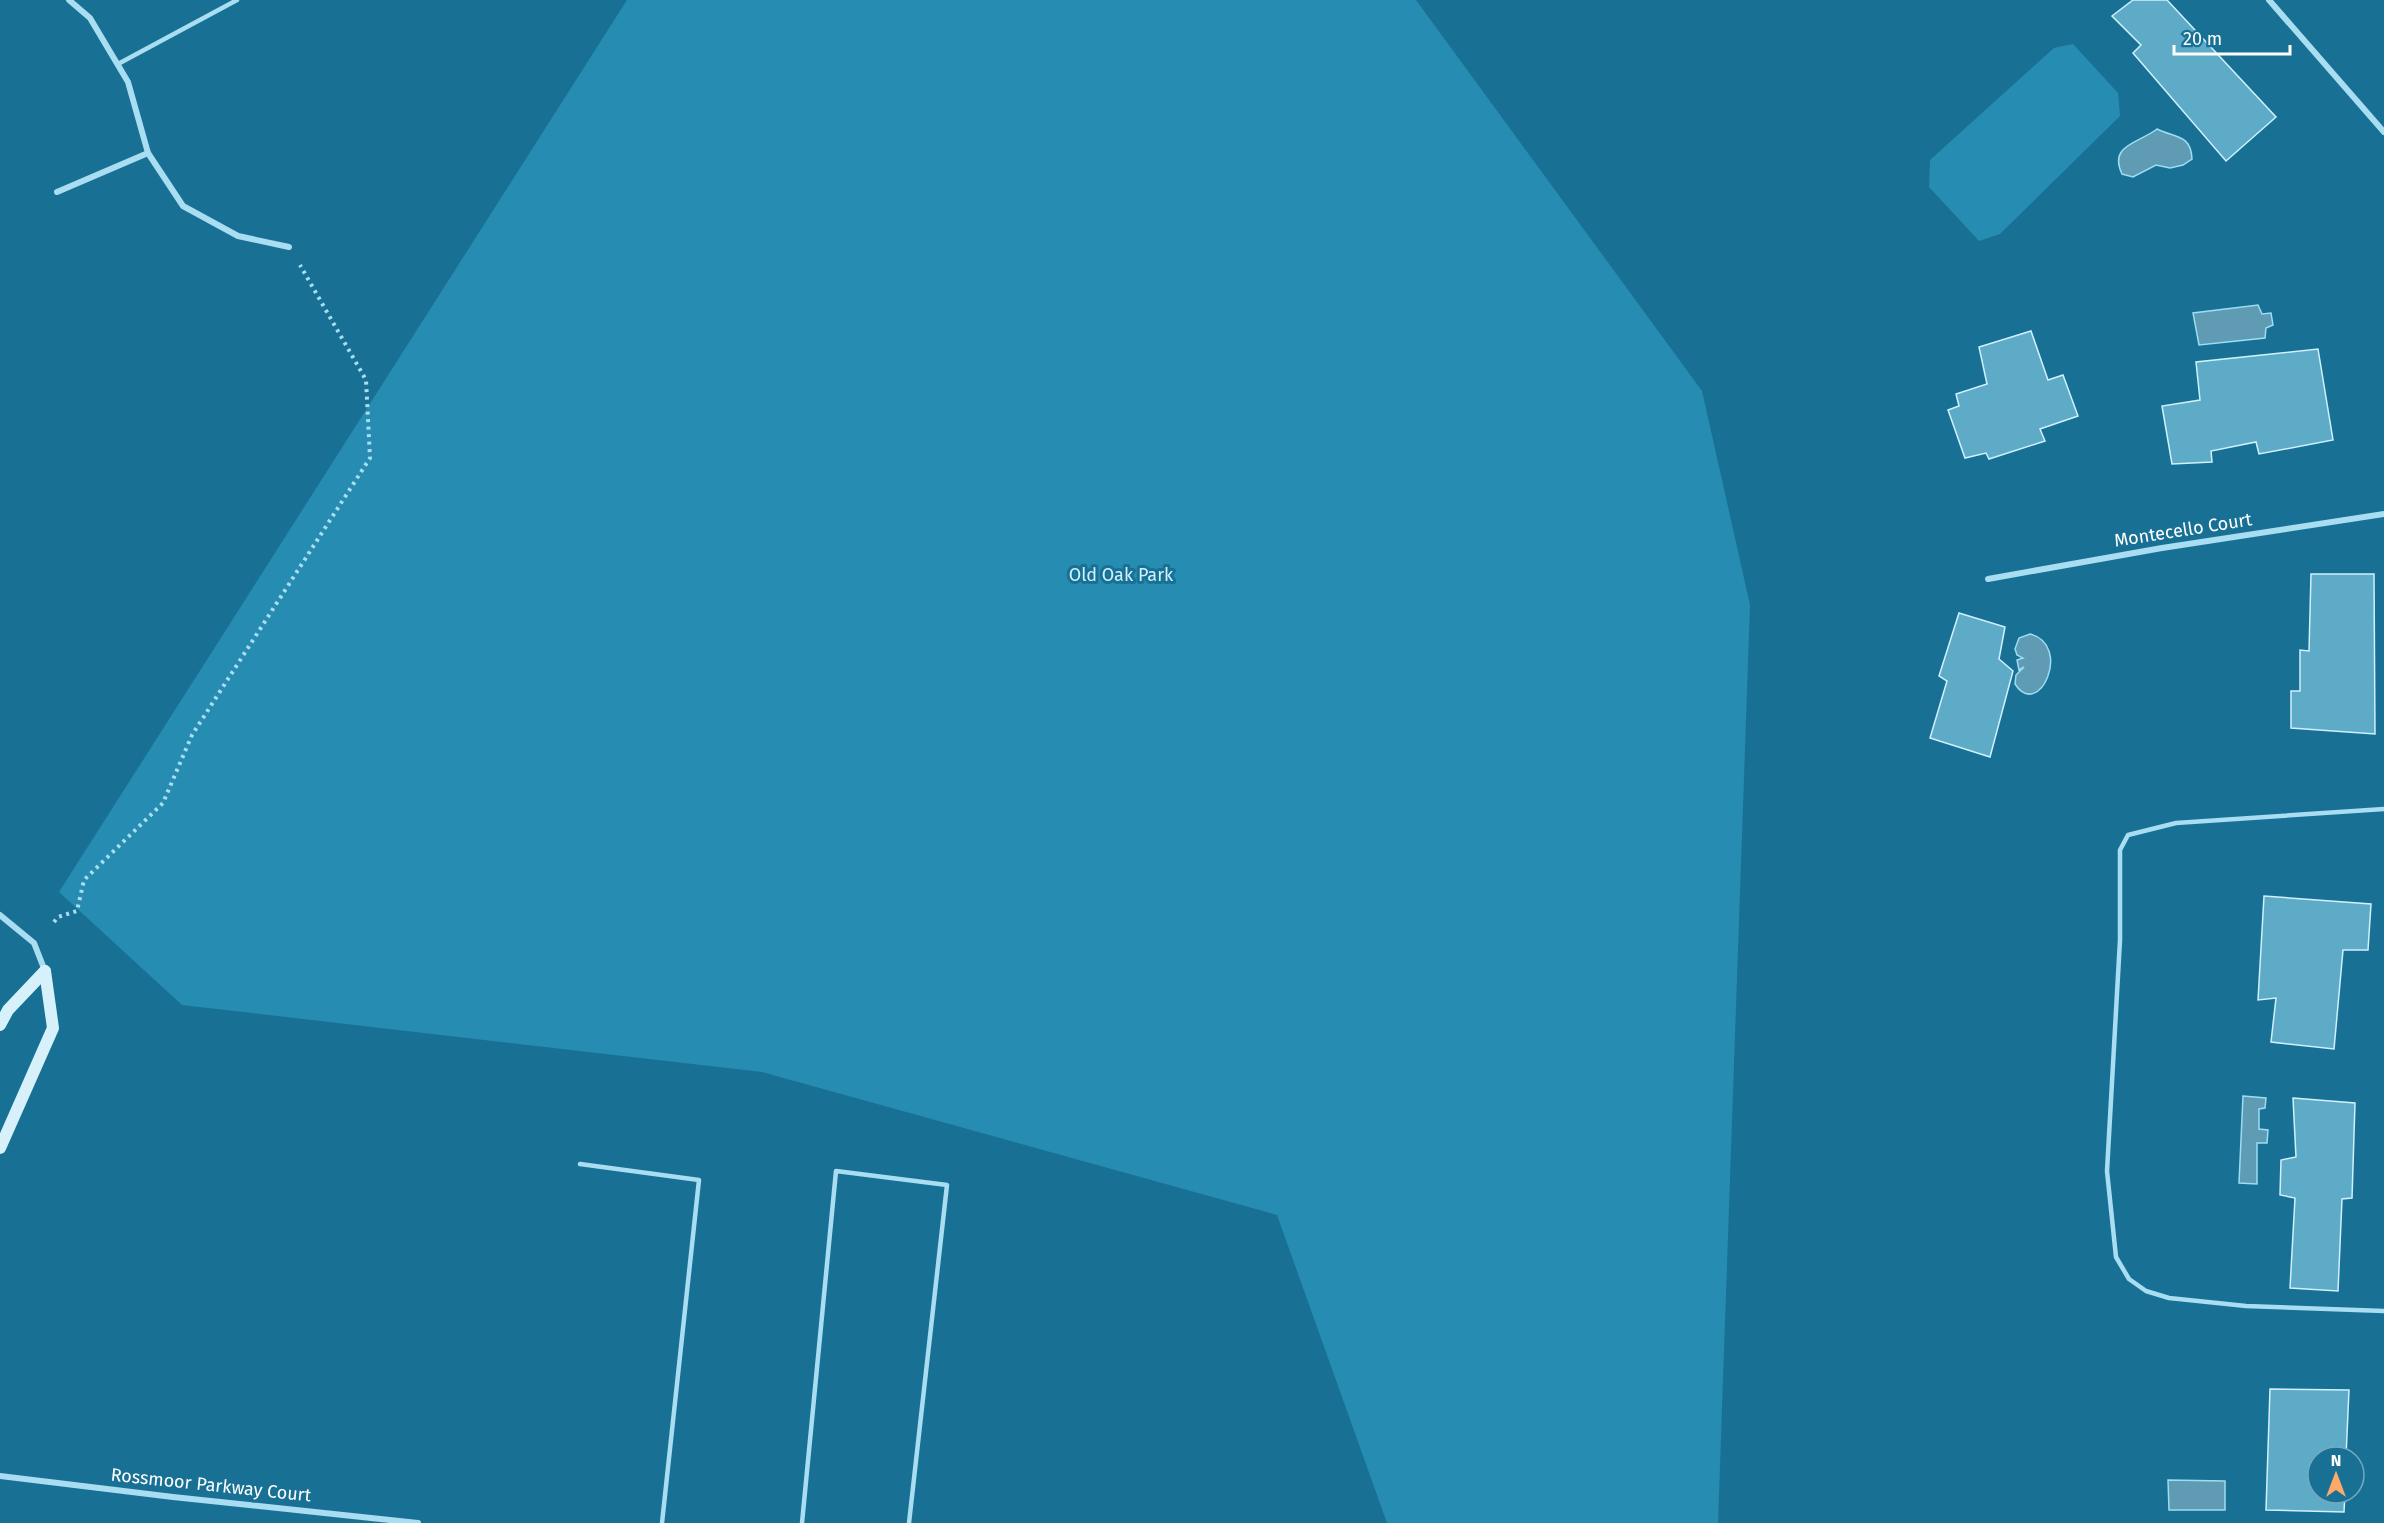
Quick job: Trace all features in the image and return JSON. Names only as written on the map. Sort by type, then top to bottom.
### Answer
[{"type":"street","points":[[69,0],[90,18],[128,82],[148,153],[183,206],[238,236],[289,247]]},
{"type":"street","points":[[2269,0],[2384,132]]},
{"type":"street","points":[[57,192],[148,153]]},
{"type":"street","name":"Montecello Court","points":[[1988,579],[2163,548],[2384,514]]},
{"type":"street","points":[[0,915],[34,942],[45,971],[53,1028],[0,1148]]},
{"type":"street","points":[[0,1025],[8,1010],[45,971]]},
{"type":"street","name":"Rossmoor Parkway Court","points":[[0,1476],[418,1523]]},
{"type":"lane","points":[[118,64],[237,0]]},
{"type":"lane","points":[[2384,809],[2176,823],[2128,835],[2120,850],[2120,940],[2107,1171],[2116,1257],[2129,1279],[2146,1291],[2169,1298],[2246,1306],[2384,1311]]},
{"type":"lane","points":[[580,1164],[699,1180],[662,1523]]},
{"type":"lane","points":[[802,1523],[836,1171],[947,1185],[909,1523]]},
{"type":"path","points":[[54,922],[58,917],[77,911],[84,880],[163,803],[192,735],[370,458],[366,380],[289,247]]},
{"type":"green space","name":"Old Oak Park","points":[[627,0],[1416,0],[1702,391],[1750,605],[1718,1523],[1387,1523],[1277,1215],[762,1072],[182,1005],[59,892]]},
{"type":"green space","points":[[2073,44],[2118,93],[2120,116],[2000,234],[1979,241],[1929,187],[1930,160],[2054,48]]},
{"type":"shaded area","points":[[2157,129],[2185,141],[2189,145],[2192,159],[2183,165],[2170,168],[2156,165],[2133,177],[2122,174],[2119,157],[2122,151]]},
{"type":"shaded area","points":[[2258,305],[2262,314],[2271,313],[2273,325],[2266,328],[2265,338],[2199,345],[2193,313]]},
{"type":"shaded area","points":[[2030,634],[2043,641],[2049,652],[2050,664],[2048,677],[2042,687],[2034,693],[2024,693],[2015,684],[2016,675],[2024,667],[2019,670],[2017,660],[2023,658],[2017,655],[2015,649],[2019,638]]},
{"type":"shaded area","points":[[2243,1096],[2266,1098],[2265,1108],[2259,1109],[2259,1129],[2268,1130],[2267,1143],[2257,1143],[2257,1184],[2239,1183]]},
{"type":"shaded area","points":[[2168,1480],[2225,1481],[2225,1510],[2169,1510]]},
{"type":"building","points":[[2133,0],[2167,0],[2276,117],[2226,161],[2133,53],[2141,45],[2112,16]]},
{"type":"building","points":[[2031,331],[2048,380],[2063,375],[2078,416],[2040,429],[2045,441],[1989,459],[1986,453],[1965,458],[1948,410],[1959,406],[1956,394],[1987,384],[1979,347]]},
{"type":"building","points":[[2318,349],[2333,440],[2259,454],[2256,442],[2211,451],[2212,462],[2172,464],[2162,406],[2200,400],[2196,362]]},
{"type":"building","points":[[2311,574],[2374,574],[2375,734],[2291,728],[2291,691],[2300,691],[2300,650],[2309,651]]},
{"type":"building","points":[[1959,613],[2005,627],[1999,659],[2013,671],[1990,757],[1930,738],[1947,681],[1939,676]]},
{"type":"building","points":[[2264,896],[2371,904],[2368,950],[2343,950],[2334,1049],[2271,1042],[2276,998],[2258,1000]]},
{"type":"building","points":[[2293,1098],[2355,1103],[2352,1198],[2342,1199],[2338,1291],[2290,1288],[2295,1198],[2280,1195],[2281,1160],[2296,1157]]},
{"type":"building","points":[[2270,1389],[2349,1390],[2347,1445],[2306,1445],[2306,1505],[2344,1505],[2344,1512],[2266,1510]]}]
